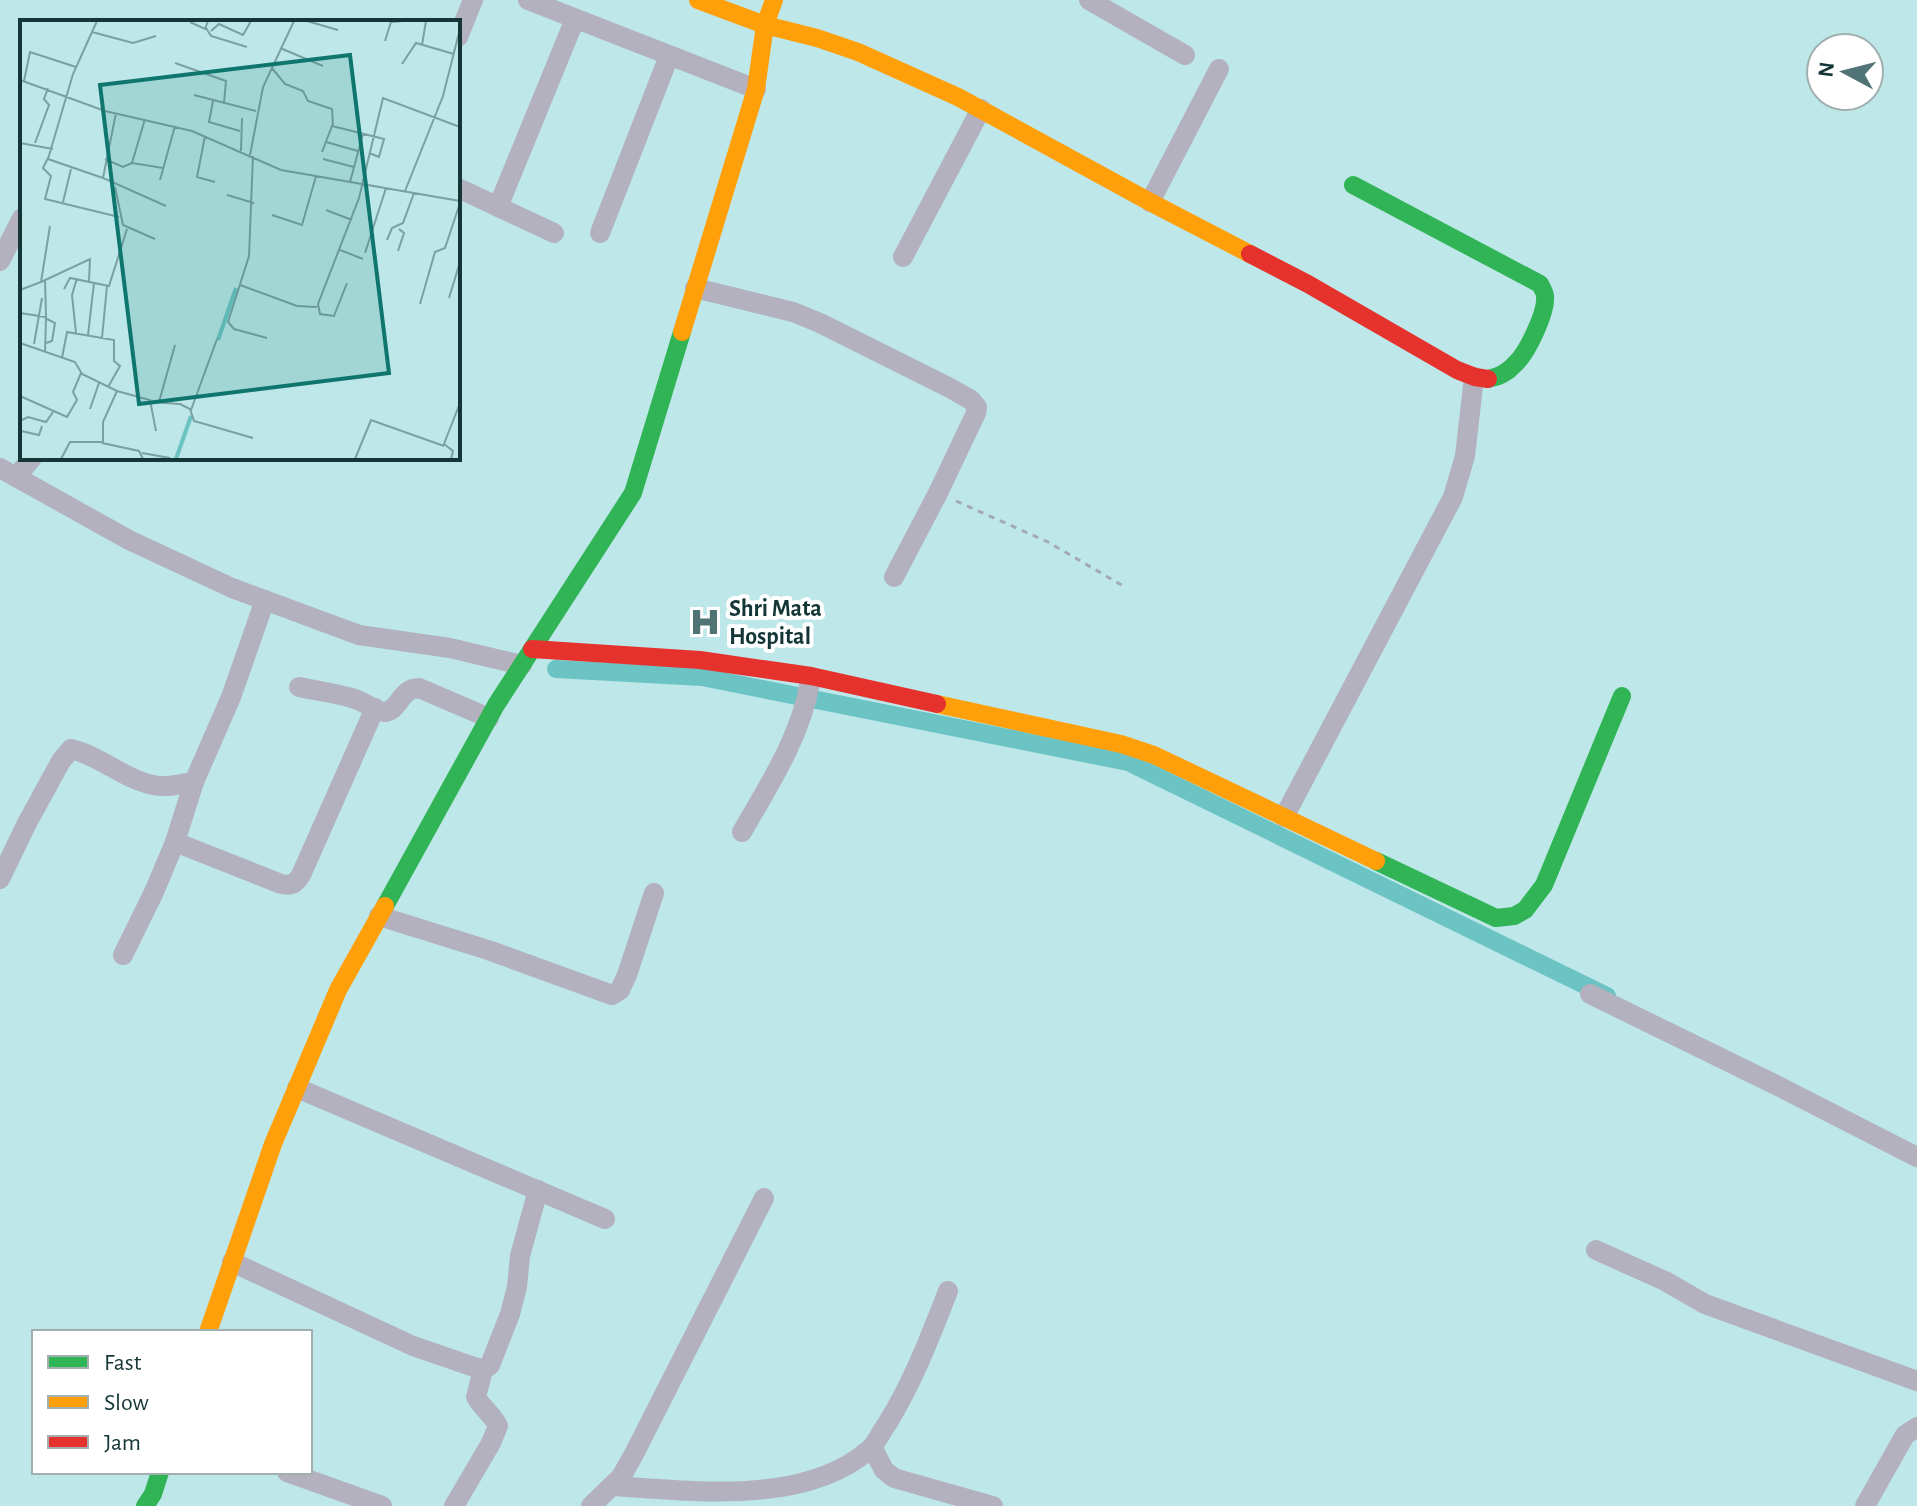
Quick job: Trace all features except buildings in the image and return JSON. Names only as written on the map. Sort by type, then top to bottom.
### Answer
[{"type":"street","points":[[460,32],[473,0]]},
{"type":"street","points":[[528,0],[756,89]]},
{"type":"street","points":[[698,0],[765,25],[858,52],[981,109],[1308,284],[1457,370],[1474,377],[1491,379],[1516,365],[1543,307],[1545,294],[1540,284],[1353,185]]},
{"type":"street","points":[[209,1330],[273,1144],[338,990],[489,718],[633,493],[756,89],[765,25],[774,0]]},
{"type":"street","points":[[1089,0],[1185,55]]},
{"type":"street","points":[[498,207],[575,19]]},
{"type":"street","points":[[600,233],[669,56]]},
{"type":"street","points":[[1150,202],[1219,69]]},
{"type":"street","points":[[903,257],[981,109]]},
{"type":"street","points":[[460,189],[554,233]]},
{"type":"street","points":[[0,261],[20,222]]},
{"type":"street","points":[[695,288],[793,312],[820,323],[950,388],[977,407],[938,493],[894,577]]},
{"type":"street","points":[[1284,817],[1453,497],[1465,456],[1474,377]]},
{"type":"street","points":[[29,460],[8,473],[129,540],[232,588],[359,635],[527,657],[700,660],[810,686],[1121,744],[1154,755],[1496,918],[1514,918],[1528,909],[1544,885],[1622,696]]},
{"type":"street","points":[[123,955],[175,842],[194,782],[231,697],[265,600]]},
{"type":"street","points":[[742,832],[781,762],[810,686]]},
{"type":"street","points":[[299,687],[356,699],[385,712],[391,710],[406,691],[419,688],[489,718]]},
{"type":"street","points":[[175,842],[281,884],[290,886],[295,883],[375,708]]},
{"type":"street","points":[[0,879],[33,812],[71,749],[136,780],[167,786],[194,782]]},
{"type":"street","points":[[379,916],[488,950],[612,995],[620,990],[627,975],[654,893]]},
{"type":"street","points":[[1590,994],[1917,1157]]},
{"type":"street","points":[[297,1088],[605,1219]]},
{"type":"street","points":[[454,1506],[498,1426],[476,1397],[483,1370],[490,1365],[510,1314],[520,1256],[538,1190]]},
{"type":"street","points":[[591,1506],[621,1477],[634,1454],[764,1198]]},
{"type":"street","points":[[1596,1250],[1665,1281],[1705,1304],[1917,1381]]},
{"type":"street","points":[[232,1262],[413,1346],[483,1370]]},
{"type":"street","points":[[613,1486],[795,1496],[842,1470],[872,1447],[916,1371],[948,1291]]},
{"type":"street","points":[[1865,1506],[1905,1435],[1917,1427]]},
{"type":"street","points":[[872,1447],[884,1470],[894,1478],[993,1506]]},
{"type":"street","points":[[145,1506],[159,1474]]},
{"type":"street","points":[[293,1474],[382,1506]]},
{"type":"path","points":[[938,493],[1048,542],[1125,587]]},
{"type":"waterway","points":[[556,669],[702,677],[1128,762],[1607,996]]},
{"type":"traffic: fast","points":[[1353,185],[1540,284],[1545,303],[1530,342],[1520,359],[1509,369],[1488,379]]},
{"type":"traffic: fast","points":[[385,906],[496,705],[633,493],[682,332]]},
{"type":"traffic: fast","points":[[1376,861],[1496,918],[1514,916],[1525,910],[1544,885],[1622,696]]},
{"type":"traffic: fast","points":[[145,1506],[159,1474]]},
{"type":"traffic: slow","points":[[698,0],[765,25],[858,52],[958,97],[1250,254]]},
{"type":"traffic: slow","points":[[682,332],[756,89],[765,25],[774,0]]},
{"type":"traffic: slow","points":[[937,704],[1121,744],[1154,755],[1376,861]]},
{"type":"traffic: slow","points":[[209,1330],[273,1144],[338,990],[385,906]]},
{"type":"traffic: jam","points":[[1250,254],[1457,370],[1488,379]]},
{"type":"traffic: jam","points":[[532,649],[700,660],[811,676],[937,704]]},
{"type":"place","name":"Shri Mata Hospital","points":[[705,622]]}]
